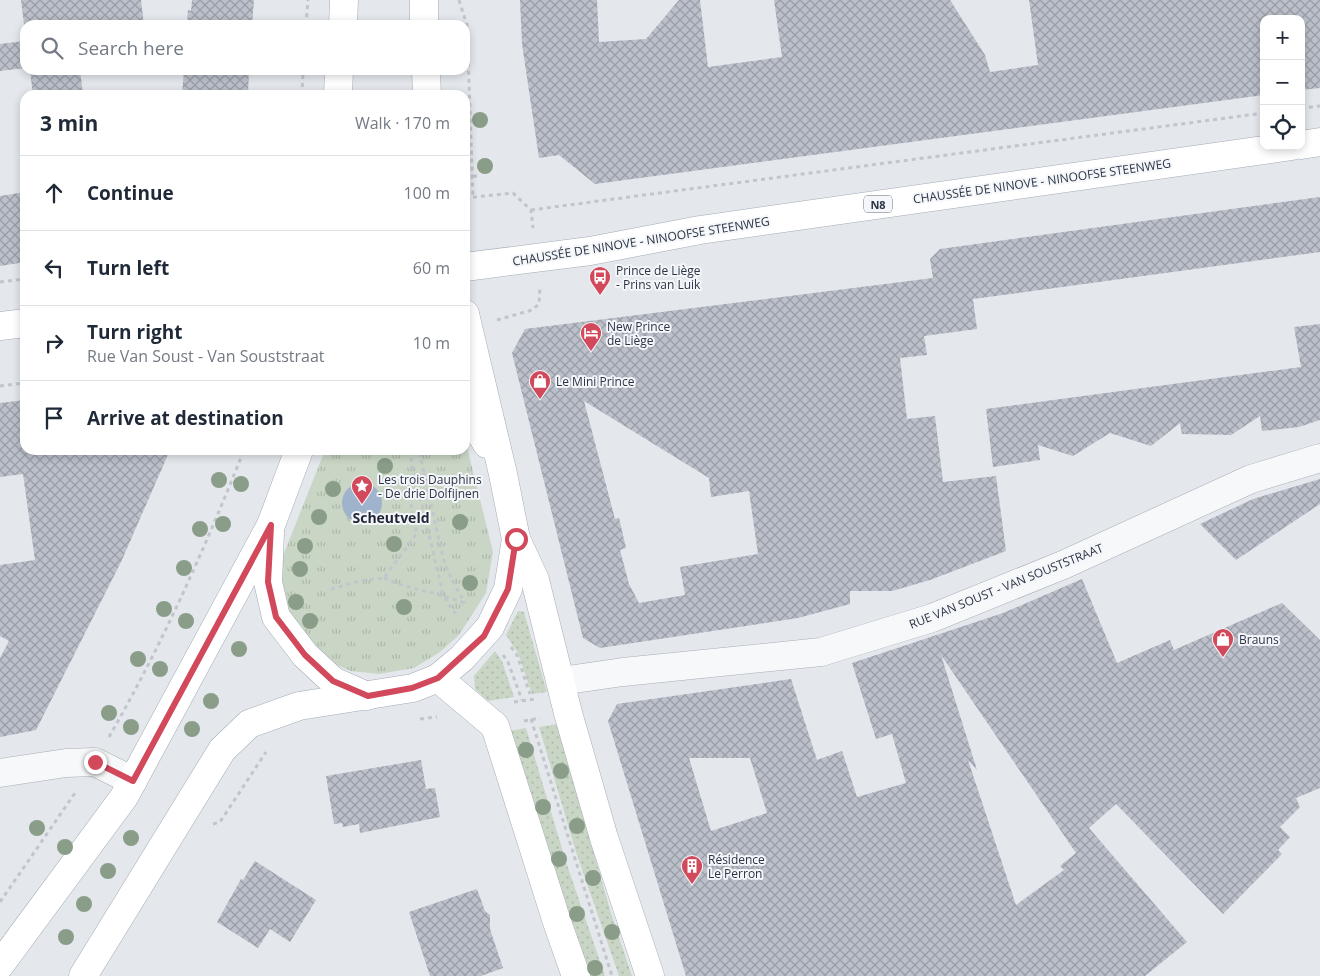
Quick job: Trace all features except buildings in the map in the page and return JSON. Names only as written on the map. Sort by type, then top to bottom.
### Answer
[{"type":"main road","points":[[343,20],[344,0]]},
{"type":"main road","points":[[424,0],[424,20]]},
{"type":"main road","points":[[338,90],[339,75]]},
{"type":"main road","points":[[426,75],[427,90]]},
{"type":"main road","points":[[1305,144],[1320,142]]},
{"type":"main road","name":"CHAUSSÉE DE NINOVE - NINOOFSE STEENWEG","points":[[470,266],[583,252],[700,230],[1264,150]]},
{"type":"main road","points":[[0,326],[20,324]]},
{"type":"main road","points":[[470,335],[503,474],[516,539],[535,580],[604,838],[650,976]]},
{"type":"main road","points":[[470,416],[503,474]]},
{"type":"main road","points":[[0,965],[124,798],[271,525],[298,455]]},
{"type":"main road","points":[[271,525],[268,582],[276,617],[305,655],[333,681],[368,696]]},
{"type":"main road","points":[[83,976],[222,750],[250,724],[298,706],[412,688],[438,678],[495,638],[508,589],[516,539]]},
{"type":"main road","points":[[438,678],[495,726],[576,976]]},
{"type":"street","name":"RUE VAN SOUST - VAN SOUSTSTRAAT","points":[[561,681],[623,672],[821,652],[932,618],[1063,564],[1251,479],[1320,458]]},
{"type":"street","points":[[0,773],[66,763],[95,762],[133,781]]},
{"type":"path","points":[[306,20],[308,0]]},
{"type":"path","points":[[459,0],[465,20]]},
{"type":"path","points":[[302,90],[303,75]]},
{"type":"path","points":[[469,75],[469,90]]},
{"type":"path","points":[[1305,108],[1320,106]]},
{"type":"path","points":[[532,210],[1260,114]]},
{"type":"path","points":[[470,116],[474,197],[470,197]]},
{"type":"path","points":[[472,177],[477,176]]},
{"type":"path","points":[[0,282],[20,280]]},
{"type":"path","points":[[0,386],[20,384]]},
{"type":"path","points":[[0,902],[95,762],[137,689],[196,568],[242,455]]},
{"type":"path","points":[[410,455],[443,594],[452,610],[517,655],[534,706]]},
{"type":"path","points":[[419,455],[443,558],[451,578],[469,608]]},
{"type":"path","points":[[384,578],[417,533],[406,481],[424,473]]},
{"type":"path","points":[[331,589],[360,581],[384,578],[395,583],[443,594],[465,603]]},
{"type":"path","points":[[495,638],[498,648],[508,662],[522,700]]},
{"type":"path","points":[[412,720],[478,711]]},
{"type":"path","points":[[536,712],[538,718]]},
{"type":"path","points":[[522,721],[545,717]]},
{"type":"path","points":[[531,720],[612,976]]},
{"type":"path","points":[[182,813],[203,826],[220,822],[265,753],[272,750]]},
{"type":"green space","points":[[323,455],[469,455],[493,552],[486,593],[459,635],[440,652],[414,668],[379,674],[351,671],[332,663],[314,650],[289,617],[279,590],[279,566]]},
{"type":"green space","points":[[518,611],[524,612],[547,692],[532,694],[518,653],[506,635]]},
{"type":"green space","points":[[495,651],[502,661],[514,697],[488,701],[475,689],[474,676]]},
{"type":"green space","points":[[557,724],[611,913],[632,976],[619,976],[576,852],[539,727]]},
{"type":"green space","points":[[526,728],[566,862],[605,976],[587,976],[510,731]]},
{"type":"water","name":"Les trois Dauphins - De drie Dolfijnen","points":[[366,483],[373,486],[379,492],[382,503],[381,511],[373,520],[366,523],[358,523],[351,520],[343,511],[342,499],[345,492],[354,484]]},
{"type":"place","name":"Prince de Liège - Prins van Luik","points":[[600,296]]},
{"type":"place","name":"New Prince de Liège","points":[[591,352]]},
{"type":"place","name":"Le Mini Prince","points":[[540,400]]},
{"type":"place","name":"Les trois Dauphins - De drie Dolfijnen","points":[[362,505]]},
{"type":"place","name":"Brauns","points":[[1223,658]]},
{"type":"place","name":"Résidence Le Perron","points":[[692,885]]},
{"type":"district","name":"Scheutveld","points":[[391,517]]},
{"type":"route","points":[[95,762],[133,781],[271,525],[268,582],[276,617],[305,655],[333,681],[368,696],[412,688],[438,678],[484,636],[508,589],[516,539]]}]
